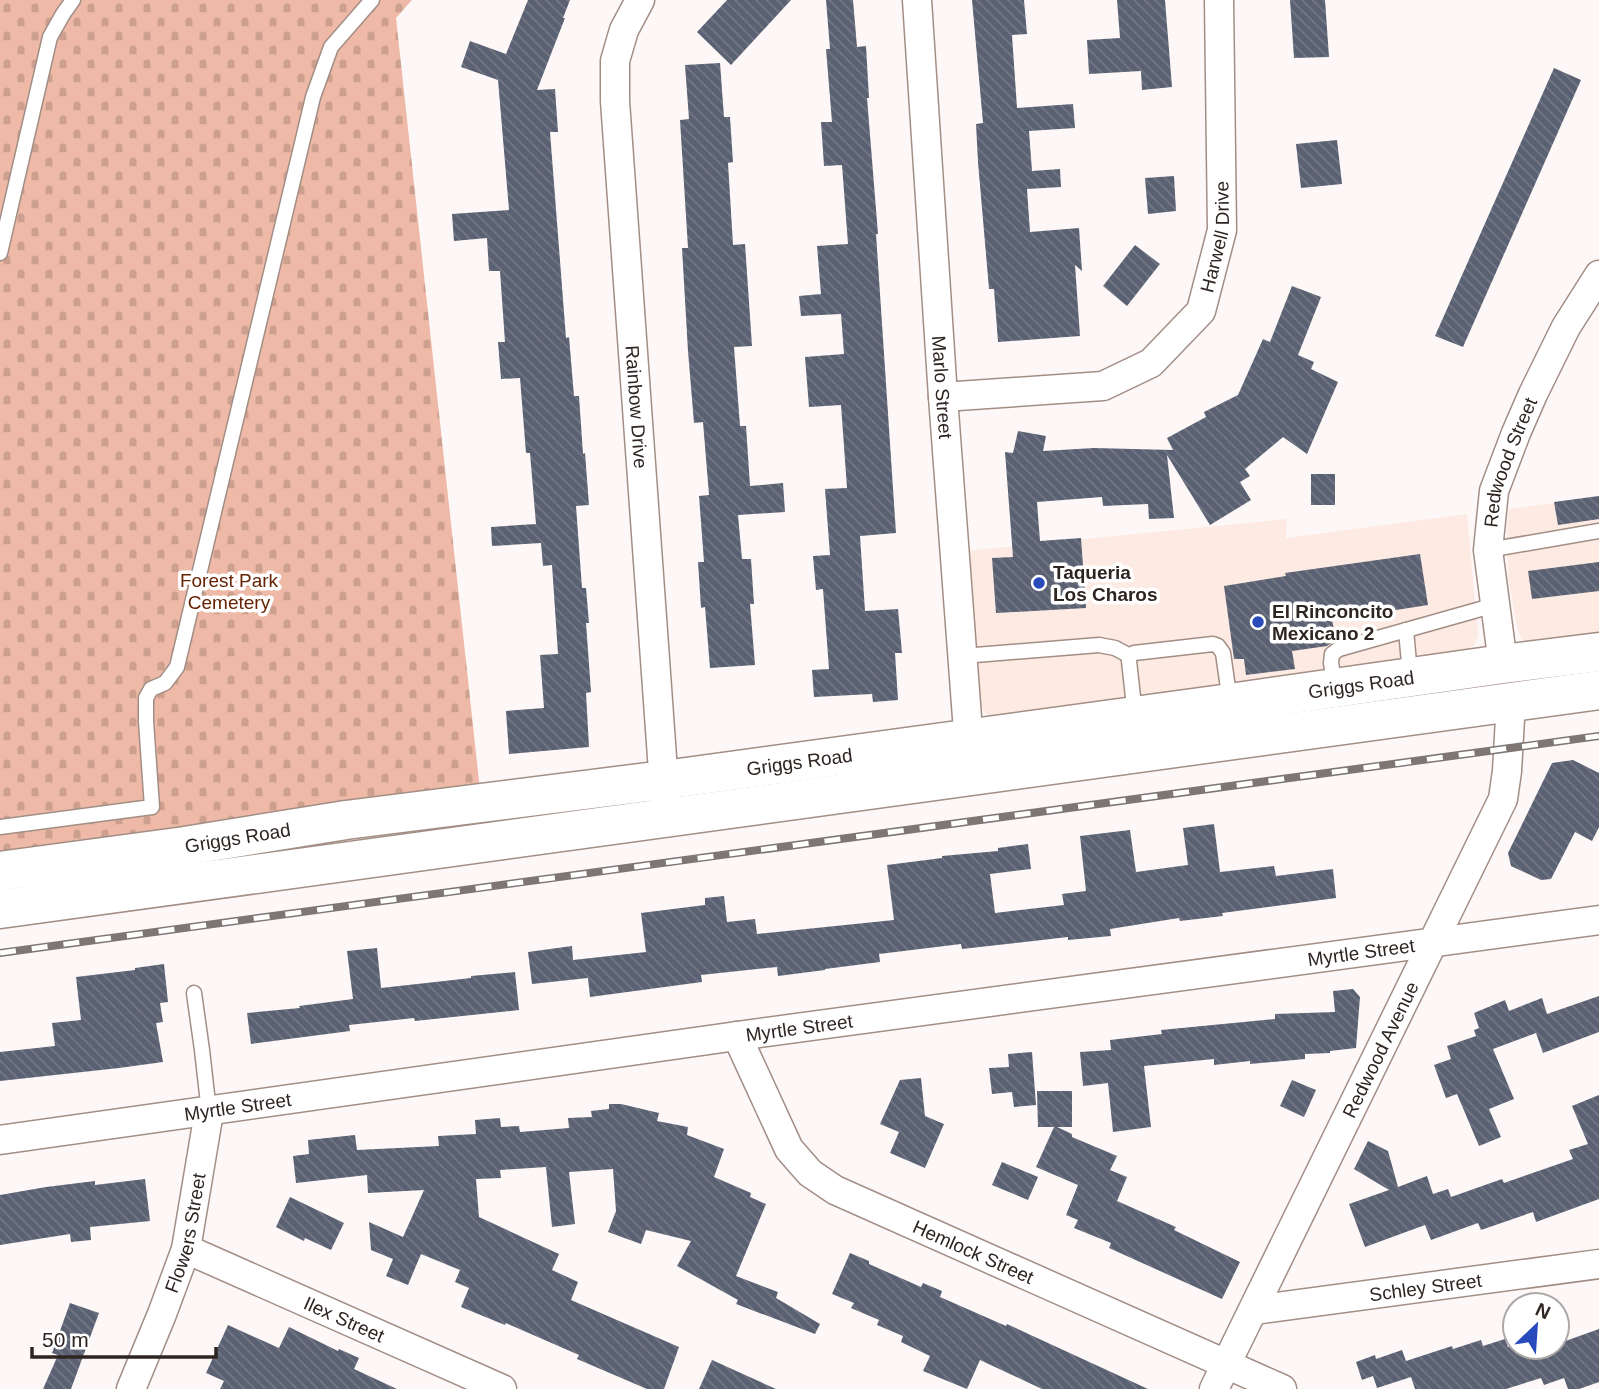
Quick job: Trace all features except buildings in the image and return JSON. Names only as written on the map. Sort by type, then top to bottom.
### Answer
[{"type":"main road","name":"Griggs Road","points":[[665,799],[969,739],[1599,652]]},
{"type":"main road","points":[[1361,723],[1375,706],[1479,690],[1493,683],[1503,664]]},
{"type":"main road","points":[[1511,701],[1515,690],[1522,685],[1599,671]]},
{"type":"main road","name":"Griggs Road","points":[[0,909],[187,864],[346,820],[972,776],[1599,690]]},
{"type":"main road","points":[[1229,741],[1230,704]]},
{"type":"main road","name":"Griggs Road","points":[[0,871],[187,864]]},
{"type":"street","name":"Rainbow Drive","points":[[640,0],[624,30],[615,61],[615,101],[665,799]]},
{"type":"street","name":"Marlo Street","points":[[917,0],[943,397],[972,776]]},
{"type":"street","name":"Harwell Drive","points":[[943,397],[1103,386],[1151,363],[1201,311],[1222,230],[1219,0]]},
{"type":"street","name":"Redwood Street","points":[[1503,664],[1488,550],[1494,491],[1533,394],[1566,327],[1599,275]]},
{"type":"street","name":"Redwood Avenue","points":[[1220,1377],[1503,799],[1511,701]]},
{"type":"street","name":"Myrtle Street","points":[[0,1140],[737,1035],[1599,920]]},
{"type":"street","name":"Hemlock Street","points":[[737,1035],[789,1149],[810,1174],[835,1190],[1220,1377],[1282,1389]]},
{"type":"street","name":"Flowers Street","points":[[131,1389],[186,1249],[209,1112]]},
{"type":"street","name":"Ilex Street","points":[[186,1249],[502,1389]]},
{"type":"street","name":"Schley Street","points":[[1254,1310],[1599,1264]]},
{"type":"lane","points":[[0,253],[50,37],[73,0]]},
{"type":"lane","points":[[0,827],[152,807],[146,698],[151,689],[165,683],[177,667],[313,97],[331,47],[372,0]]},
{"type":"lane","points":[[1488,550],[1599,531]]},
{"type":"lane","points":[[1335,688],[1331,663],[1332,654],[1339,649],[1495,605]]},
{"type":"lane","points":[[1406,630],[1410,678]]},
{"type":"lane","points":[[1130,656],[1134,653],[1213,644],[1218,646],[1223,653],[1230,704]]},
{"type":"lane","points":[[963,656],[1099,645],[1115,648],[1130,656]]},
{"type":"lane","points":[[1130,656],[1135,716]]},
{"type":"lane","points":[[194,993],[209,1112]]},
{"type":"shaded area","points":[[1599,497],[1599,639],[1526,643],[1517,627],[1508,576],[1509,509]]},
{"type":"shaded area","points":[[1467,514],[1478,633],[1468,654],[997,720],[985,713],[978,703],[964,551],[1287,519],[1286,538]]},
{"type":"green space","name":"Forest Park Cemetery","points":[[0,0],[412,0],[396,18],[480,790],[0,853]]},
{"type":"railway","points":[[0,953],[1599,736]]},
{"type":"place","name":"Taqueria Los Charos","points":[[1039,583]]},
{"type":"place","name":"El Rinconcito Mexicano 2","points":[[1258,622]]}]
